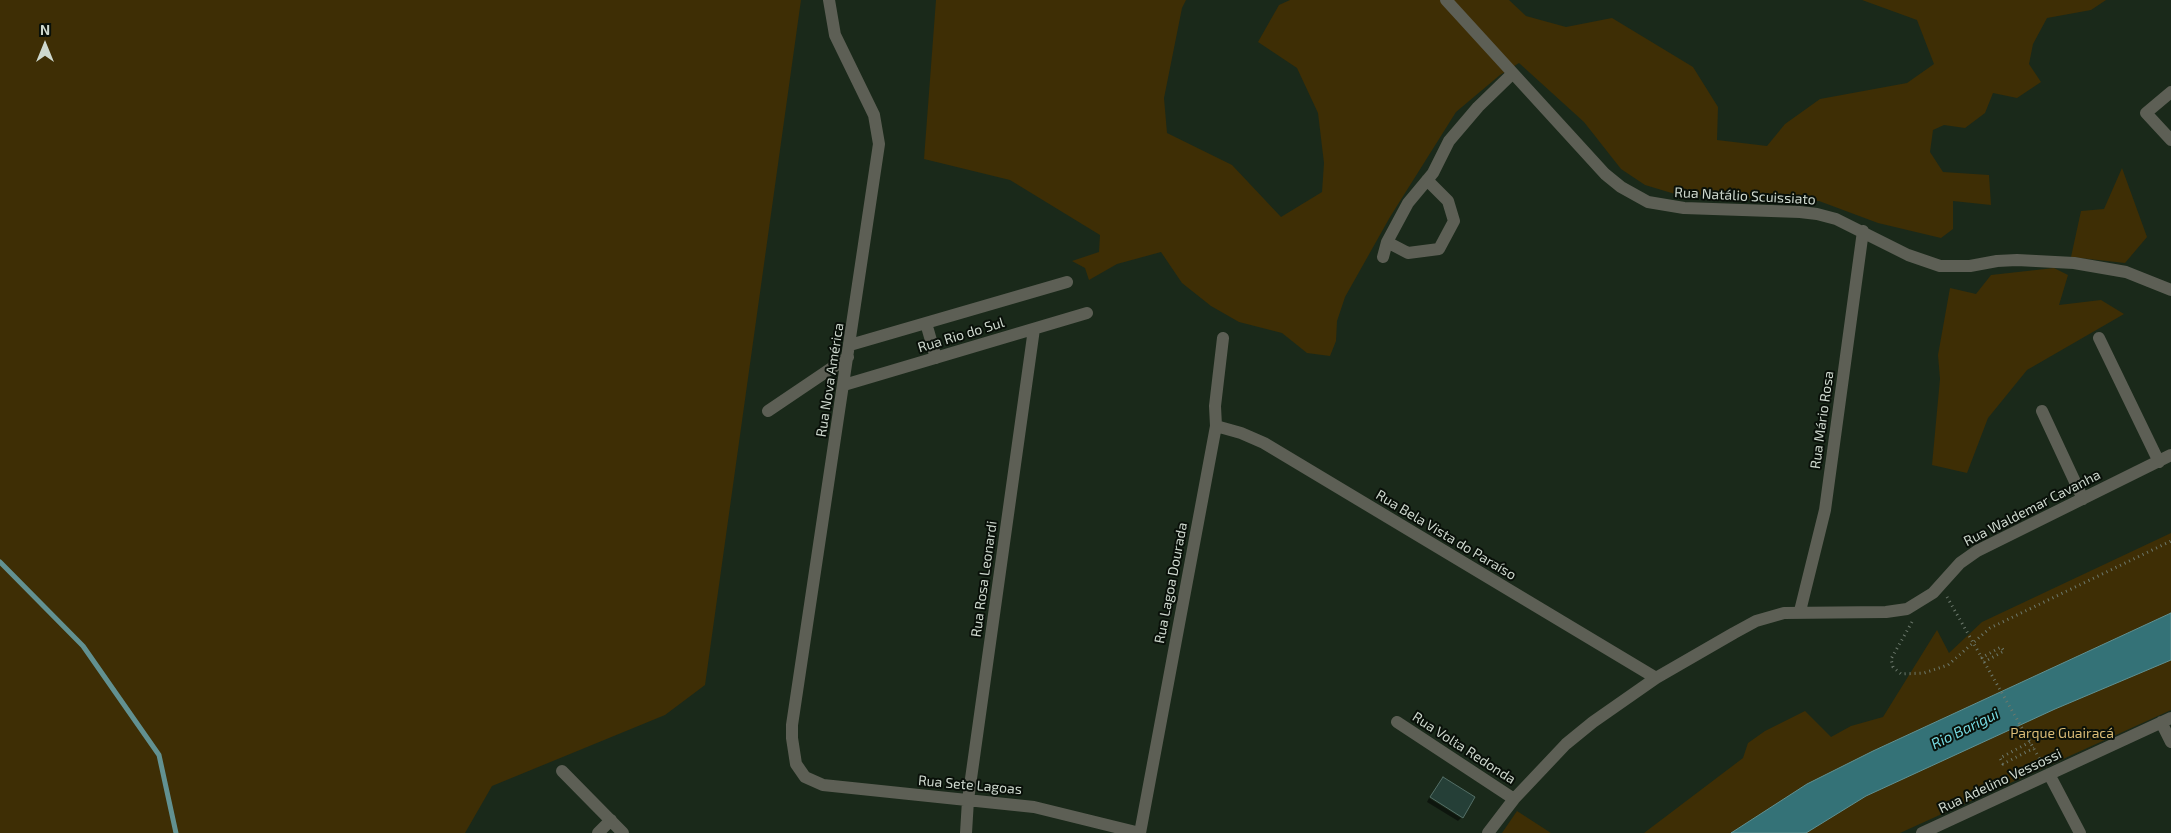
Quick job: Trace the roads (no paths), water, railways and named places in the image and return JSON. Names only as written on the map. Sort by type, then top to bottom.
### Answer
[{"type":"street","name":"Rua Nova América","points":[[800,771],[793,752],[792,725],[879,144],[874,115],[835,35],[829,0]]},
{"type":"street","name":"Rua Natálio Scuissiato","points":[[1446,0],[1605,174],[1621,187],[1648,202],[1684,208],[1808,213],[1836,219],[1908,255],[1940,266],[1970,266],[1997,261],[2017,260],[2074,263],[2126,272],[2171,290]]},
{"type":"street","points":[[1384,257],[1387,242],[1408,203],[1433,172],[1449,141],[1478,107],[1512,74]]},
{"type":"street","points":[[2171,92],[2146,113],[2171,140]]},
{"type":"street","points":[[1387,242],[1408,253],[1439,249],[1454,222],[1448,201],[1427,180]]},
{"type":"street","name":"Rua Mário Rosa","points":[[1800,611],[1825,510],[1862,231]]},
{"type":"street","name":"Rua Rio do Sul","points":[[768,411],[849,351],[926,323],[1067,282]]},
{"type":"street","name":"Rua Rio do Sul","points":[[844,385],[1088,312]]},
{"type":"street","points":[[926,323],[936,358]]},
{"type":"street","name":"Rua Rosa Leonardi","points":[[966,833],[968,800],[1034,329]]},
{"type":"street","name":"Rua Lagoa Dourada","points":[[1140,833],[1216,426],[1215,406],[1224,338]]},
{"type":"street","points":[[2099,338],[2159,462]]},
{"type":"street","points":[[2042,411],[2083,499]]},
{"type":"street","name":"Rua Bela Vista do Paraíso","points":[[1216,426],[1241,433],[1264,443],[1656,678]]},
{"type":"street","name":"Rua Waldemar Cavanha","points":[[1488,833],[1514,799],[1566,744],[1656,678],[1756,621],[1784,613],[1800,611],[1898,611],[1925,600],[1967,557],[2171,456]]},
{"type":"street","points":[[2166,720],[2171,742]]},
{"type":"street","name":"Rua Adelino Vessossi","points":[[1927,832],[2166,720]]},
{"type":"street","name":"Rua Volta Redonda","points":[[1397,722],[1514,799]]},
{"type":"street","points":[[562,771],[623,833]]},
{"type":"street","name":"Rua Sete Lagoas","points":[[800,771],[812,782],[836,788],[1034,807],[1140,833]]},
{"type":"street","points":[[2049,774],[2080,833]]},
{"type":"street","points":[[598,833],[611,820]]},
{"type":"water","name":"Rio Barigui","points":[[2171,613],[2171,660],[2055,709],[1866,796],[1806,833],[1731,833],[1807,784],[1873,751]]},
{"type":"waterway","points":[[0,562],[83,646],[159,755],[176,833]]},
{"type":"park label","name":"Parque Guairacá","points":[[2062,733]]}]
